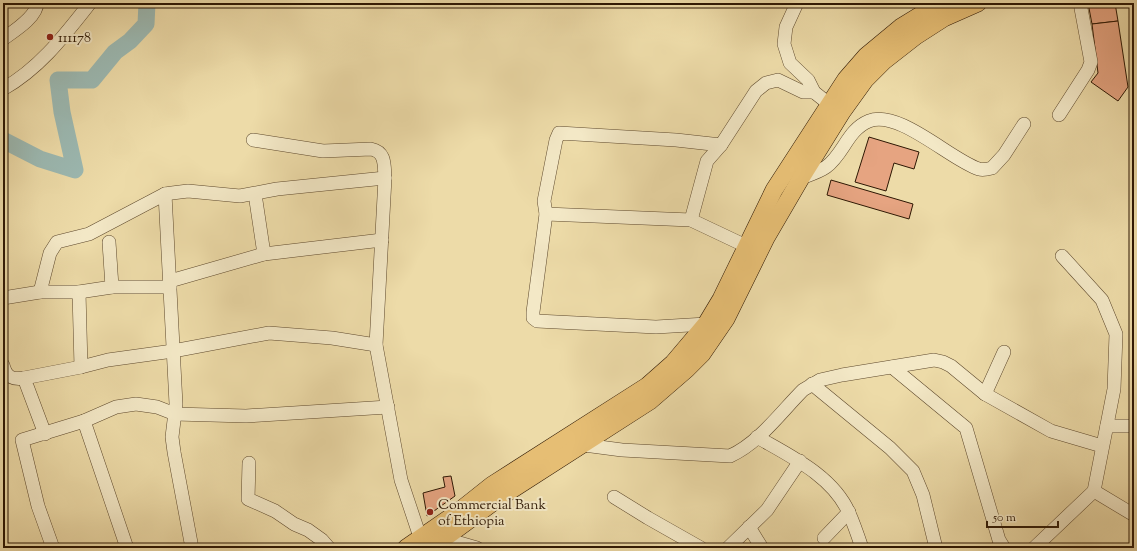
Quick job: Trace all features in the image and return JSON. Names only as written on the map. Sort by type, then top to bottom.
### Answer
[{"type":"main road","points":[[406,548],[438,543],[579,439],[673,363],[706,324],[721,299],[774,190],[829,104],[866,56],[901,27],[940,3]]},
{"type":"main road","points":[[438,543],[458,512],[492,485],[650,401],[702,354],[726,319],[766,238],[801,178],[842,112],[865,80],[874,70],[916,36],[944,18],[978,3]]},
{"type":"street","points":[[3,39],[32,15],[36,10],[37,3]]},
{"type":"street","points":[[3,88],[35,66],[55,48],[90,3]]},
{"type":"street","points":[[797,3],[786,27],[784,44],[790,63],[808,80],[814,92],[829,104]]},
{"type":"street","points":[[1059,115],[1088,70],[1091,62],[1080,3]]},
{"type":"street","points":[[691,220],[707,161],[721,146],[756,91],[766,83],[778,80],[803,92],[814,92]]},
{"type":"street","points":[[801,178],[827,167],[835,158],[850,134],[859,126],[870,120],[882,119],[896,123],[937,143],[980,169],[992,168],[1004,155],[1024,124]]},
{"type":"street","points":[[706,324],[656,327],[537,321],[533,318],[533,312],[546,214],[544,201],[556,140],[559,133],[676,140],[721,146]]},
{"type":"street","points":[[253,140],[316,150],[378,151],[382,154],[385,178],[376,345],[388,407],[394,450],[401,480],[438,543],[456,542],[477,548]]},
{"type":"street","points":[[40,292],[50,253],[57,242],[89,234],[165,194],[188,191],[240,196],[277,189],[385,178]]},
{"type":"street","points":[[165,194],[175,414],[172,437],[192,548]]},
{"type":"street","points":[[256,194],[264,254]]},
{"type":"street","points":[[546,214],[691,220],[746,246]]},
{"type":"street","points":[[3,298],[40,292],[79,292],[112,287],[170,284],[264,254],[382,240]]},
{"type":"street","points":[[109,242],[112,287]]},
{"type":"street","points":[[1034,548],[1094,492],[1114,389],[1116,334],[1102,300],[1062,256]]},
{"type":"street","points":[[79,292],[81,367]]},
{"type":"street","points":[[3,365],[10,378],[24,378],[115,359],[173,351],[269,333],[332,338],[376,345]]},
{"type":"street","points":[[985,394],[1004,352]]},
{"type":"street","points":[[579,439],[630,451],[730,456],[758,437],[803,390],[812,384],[842,375],[934,360],[951,366],[985,394],[1051,431],[1102,446]]},
{"type":"street","points":[[892,367],[966,428],[999,540],[1004,548]]},
{"type":"street","points":[[24,378],[45,434]]},
{"type":"street","points":[[812,384],[890,448],[912,471],[923,495],[936,548]]},
{"type":"street","points":[[54,548],[38,506],[22,442],[23,439],[45,434],[84,421],[116,407],[136,404],[157,407],[175,414],[246,416],[388,407]]},
{"type":"street","points":[[84,421],[127,548]]},
{"type":"street","points":[[1107,426],[1134,426]]},
{"type":"street","points":[[758,437],[800,462],[825,481],[840,497],[849,512],[862,548]]},
{"type":"street","points":[[728,548],[767,510],[800,462]]},
{"type":"street","points":[[249,463],[248,499],[275,511],[294,524],[308,530],[322,540],[329,548]]},
{"type":"street","points":[[1094,492],[1134,515]]},
{"type":"street","points":[[614,497],[701,548]]},
{"type":"street","points":[[824,538],[849,512]]},
{"type":"street","points":[[749,527],[762,548]]},
{"type":"building","points":[[1088,3],[1115,3],[1118,21],[1092,24]]},
{"type":"building","points":[[1118,21],[1128,87],[1118,101],[1091,82],[1098,73],[1092,24]]},
{"type":"building","points":[[869,137],[919,152],[914,169],[894,163],[886,191],[855,182]]},
{"type":"building","points":[[831,180],[913,204],[909,219],[827,195]]},
{"type":"building","points":[[451,476],[455,496],[427,516],[423,493],[445,487],[443,477]]},
{"type":"waterway","points":[[3,140],[40,159],[75,170],[62,112],[58,80],[92,80],[115,52],[130,41],[146,24],[147,3]]},
{"type":"place","name":"111178","points":[[50,37]]},
{"type":"place","name":"Commercial Bank of Ethiopia","points":[[430,512]]}]
